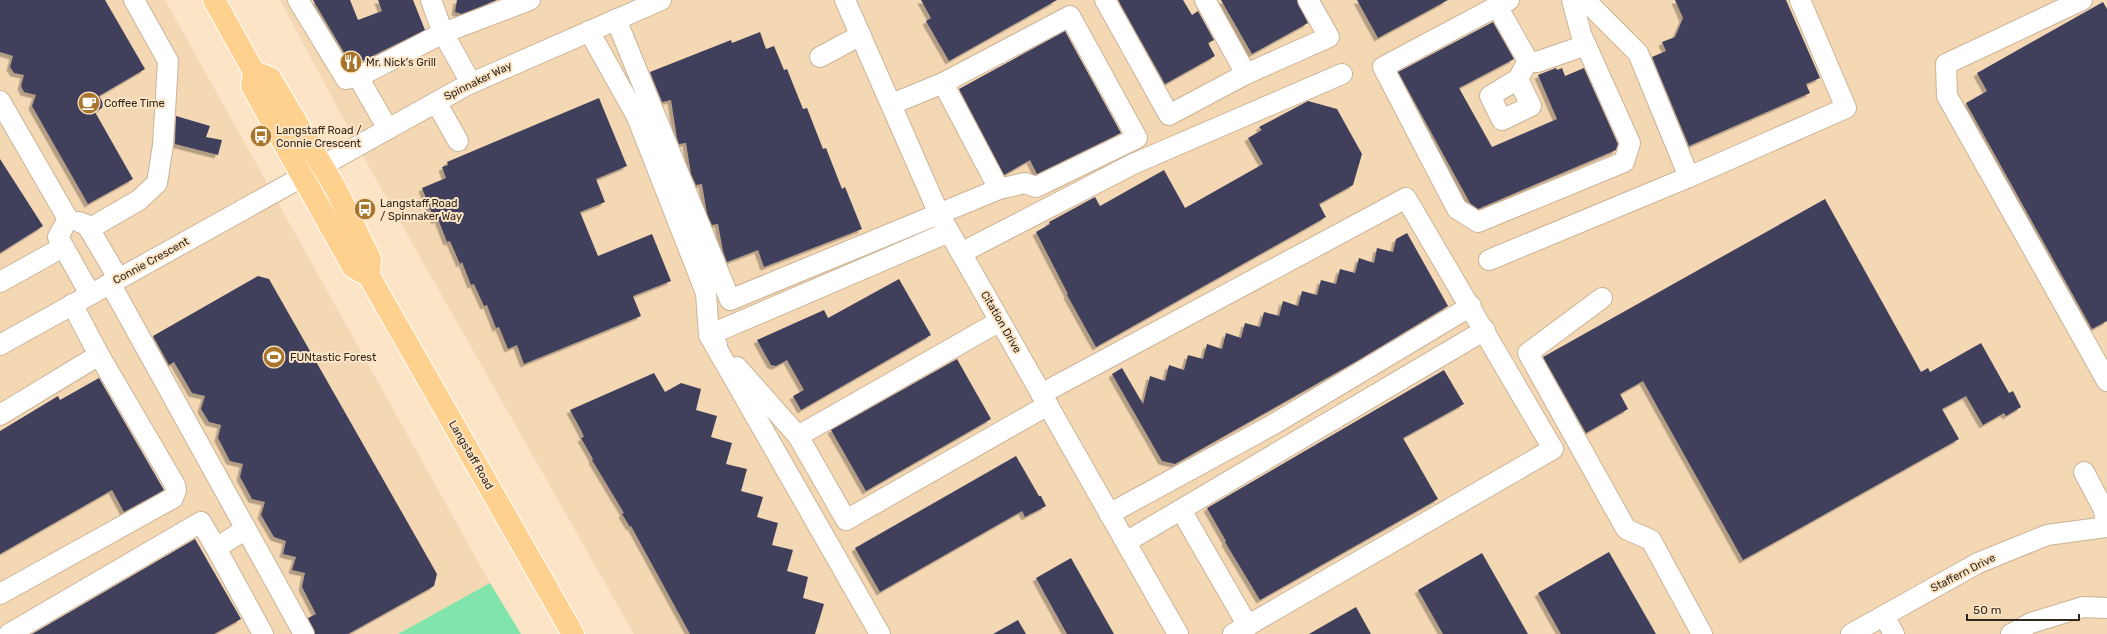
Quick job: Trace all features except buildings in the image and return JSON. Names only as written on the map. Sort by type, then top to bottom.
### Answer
[{"type":"main road","name":"Langstaff Road","points":[[214,0],[254,72],[252,86],[302,178],[354,266],[369,276],[573,634]]},
{"type":"main road","name":"Langstaff Road","points":[[254,72],[270,78],[323,166],[370,259],[369,276]]},
{"type":"street","points":[[89,229],[139,200],[158,183],[163,145],[168,61],[134,0]]},
{"type":"street","points":[[298,0],[346,79],[358,77],[444,33],[530,0]]},
{"type":"street","points":[[431,0],[444,33],[471,83]]},
{"type":"street","name":"Spinnaker Way","points":[[302,178],[471,83],[661,0]]},
{"type":"street","name":"Citation Drive","points":[[845,0],[892,104],[939,214],[1178,634]]},
{"type":"street","points":[[1105,0],[1169,115],[1246,74],[1329,37],[1308,0]]},
{"type":"street","points":[[1205,0],[1246,74]]},
{"type":"street","points":[[1528,61],[1503,3],[1383,66],[1456,209],[1478,222],[1624,162],[1630,144],[1581,34],[1572,0]]},
{"type":"street","points":[[1585,0],[1638,53],[1689,177]]},
{"type":"street","points":[[1489,260],[1689,177],[1846,108],[1800,0]]},
{"type":"street","points":[[2082,0],[1946,64],[1947,96],[2107,381]]},
{"type":"street","points":[[616,19],[730,300],[999,189],[1025,183],[1036,187],[1137,138],[1070,16],[943,83],[892,104]]},
{"type":"street","points":[[589,31],[636,117],[698,271],[706,293],[709,335],[880,634]]},
{"type":"street","points":[[820,57],[861,35]]},
{"type":"street","points":[[1528,61],[1537,62],[1586,45]]},
{"type":"street","points":[[1518,79],[1528,61]]},
{"type":"street","points":[[961,253],[1133,164],[1342,74]]},
{"type":"street","points":[[358,77],[388,130]]},
{"type":"street","points":[[943,83],[999,189]]},
{"type":"street","points":[[0,101],[68,219],[87,224],[114,281],[246,529],[304,634]]},
{"type":"street","points":[[436,102],[458,141]]},
{"type":"street","name":"Connie Crescent","points":[[0,345],[302,178]]},
{"type":"street","points":[[709,335],[798,436],[846,520],[1045,400],[1406,198],[1471,306],[1553,448],[1240,630],[1181,510]]},
{"type":"street","points":[[68,219],[58,237],[90,294]]},
{"type":"street","points":[[709,335],[949,232]]},
{"type":"street","points":[[0,282],[63,247]]},
{"type":"street","points":[[1602,298],[1528,353],[1626,529],[1651,540],[1702,634]]},
{"type":"street","points":[[0,594],[166,502],[175,495],[175,485],[99,355],[72,304]]},
{"type":"street","points":[[1110,514],[1274,424],[1471,306]]},
{"type":"street","points":[[798,436],[1000,321]]},
{"type":"street","points":[[1126,542],[1485,330]]},
{"type":"street","points":[[0,415],[99,355]]},
{"type":"street","points":[[2084,472],[2103,508],[2107,524]]},
{"type":"street","points":[[9,634],[202,522],[263,634]]},
{"type":"street","name":"Staffern Drive","points":[[1851,634],[1978,563],[2047,535],[2107,527]]},
{"type":"street","points":[[216,548],[246,529]]},
{"type":"street","points":[[2012,634],[2031,623],[2083,607],[2107,608]]},
{"type":"street","points":[[1884,616],[1894,634]]},
{"type":"shaded area","points":[[0,0],[165,0],[490,583],[398,634],[0,634]]},
{"type":"shaded area","points":[[280,0],[2107,0],[2107,634],[634,634],[373,174]]},
{"type":"green space","points":[[490,583],[521,634],[398,634]]},
{"type":"place","name":"Mr. Nick's Grill","points":[[351,62]]},
{"type":"place","name":"Coffee Time","points":[[89,103]]},
{"type":"place","name":"Langstaff Road / Connie Crescent","points":[[261,136]]},
{"type":"place","name":"Langstaff Road / Spinnaker Way","points":[[365,209]]},
{"type":"place","name":"FUNtastic Forest","points":[[274,357]]}]
